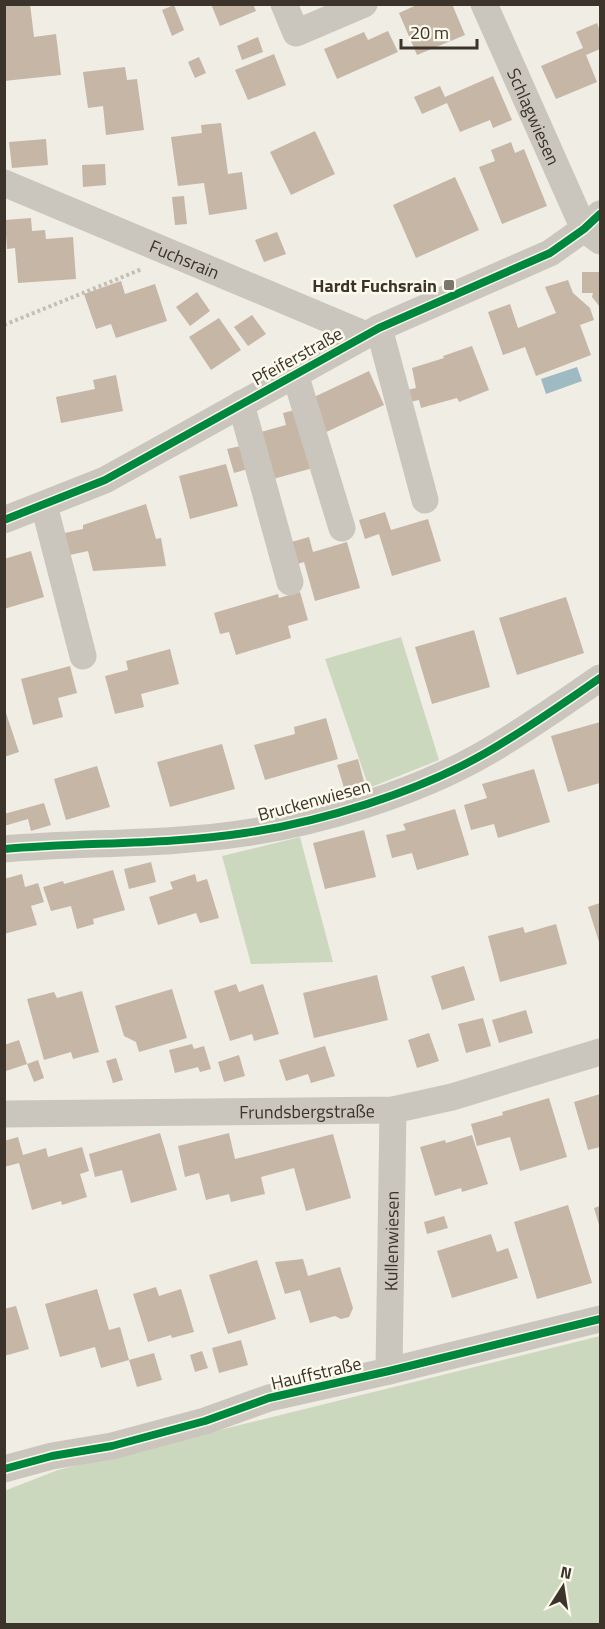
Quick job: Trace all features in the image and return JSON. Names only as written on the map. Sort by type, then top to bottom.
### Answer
[{"type":"street","points":[[284,4],[296,33],[364,4]]},
{"type":"street","name":"Schlagwiesen","points":[[484,4],[595,228]]},
{"type":"street","name":"Fuchsrain","points":[[4,183],[176,255],[372,331]]},
{"type":"street","name":"Pfeiferstraße","points":[[4,520],[105,480],[372,331],[550,253],[595,228]]},
{"type":"street","points":[[372,331],[425,500]]},
{"type":"street","points":[[295,374],[342,528]]},
{"type":"street","points":[[241,404],[290,582]]},
{"type":"street","points":[[44,505],[83,656]]},
{"type":"street","name":"Bruckenwiesen","points":[[4,849],[173,840],[244,833],[296,824],[373,802],[430,780],[481,756],[600,678]]},
{"type":"street","name":"Frundsbergstraße","points":[[4,1114],[393,1110],[452,1097],[600,1052]]},
{"type":"street","name":"Kullenwiesen","points":[[390,1371],[393,1110]]},
{"type":"street","name":"Hauffstraße","points":[[4,1469],[52,1456],[112,1446],[206,1421],[269,1398],[390,1371],[600,1319]]},
{"type":"path","points":[[4,325],[176,255]]},
{"type":"green space","points":[[401,637],[439,760],[369,788],[325,659]]},
{"type":"green space","points":[[300,837],[333,962],[251,964],[222,856]]},
{"type":"green space","points":[[600,1336],[600,1624],[5,1624],[4,1491],[58,1470]]},
{"type":"water","points":[[577,367],[582,381],[546,394],[541,379]]},
{"type":"building","points":[[4,4],[30,4],[34,37],[56,34],[61,75],[4,81]]},
{"type":"building","points":[[211,4],[253,4],[256,11],[220,26]]},
{"type":"building","points":[[419,4],[452,4],[465,35],[417,55],[399,13]]},
{"type":"building","points":[[174,5],[184,30],[172,36],[162,10]]},
{"type":"building","points":[[597,23],[600,31],[600,49],[586,55],[597,82],[556,99],[541,66],[583,48],[576,32]]},
{"type":"building","points":[[388,31],[398,52],[337,79],[324,49],[364,32],[368,40]]},
{"type":"building","points":[[258,37],[263,52],[242,60],[237,46]]},
{"type":"building","points":[[274,54],[286,85],[248,100],[235,70]]},
{"type":"building","points":[[199,57],[206,73],[195,78],[188,62]]},
{"type":"building","points":[[125,67],[127,80],[137,79],[144,130],[106,135],[103,106],[88,108],[83,72]]},
{"type":"building","points":[[493,76],[512,120],[493,128],[490,120],[460,132],[447,103],[422,114],[414,97],[440,86],[445,97]]},
{"type":"building","points":[[221,123],[228,174],[242,172],[247,209],[209,215],[204,183],[178,186],[171,137],[202,133],[201,125]]},
{"type":"building","points":[[315,131],[335,174],[291,195],[270,152]]},
{"type":"building","points":[[46,139],[48,165],[12,168],[9,142]]},
{"type":"building","points":[[511,142],[515,153],[524,149],[547,206],[502,224],[479,167],[495,161],[491,150]]},
{"type":"building","points":[[105,164],[106,185],[83,187],[82,165]]},
{"type":"building","points":[[455,177],[479,230],[416,258],[393,205]]},
{"type":"building","points":[[184,196],[187,224],[175,225],[172,197]]},
{"type":"building","points":[[31,218],[32,231],[45,230],[46,239],[73,237],[76,279],[18,283],[15,248],[7,249],[5,220]]},
{"type":"building","points":[[277,232],[286,254],[264,262],[255,240]]},
{"type":"building","points":[[582,272],[600,272],[600,307],[592,297],[593,293],[582,293]]},
{"type":"building","points":[[568,280],[573,293],[590,308],[594,320],[580,325],[591,355],[536,376],[525,347],[503,355],[488,312],[510,304],[518,328],[556,313],[545,287]]},
{"type":"building","points":[[121,281],[125,294],[155,284],[167,321],[116,338],[111,324],[96,329],[84,294]]},
{"type":"building","points":[[197,292],[210,311],[190,326],[176,307]]},
{"type":"building","points":[[252,315],[266,334],[248,346],[234,327]]},
{"type":"building","points":[[219,318],[241,350],[211,370],[189,337]]},
{"type":"building","points":[[472,346],[489,390],[459,402],[457,398],[421,408],[419,400],[405,403],[402,391],[416,388],[412,368]]},
{"type":"building","points":[[369,371],[384,405],[322,434],[310,399]]},
{"type":"building","points":[[116,375],[123,411],[61,423],[56,397],[95,389],[93,380]]},
{"type":"building","points":[[303,408],[313,468],[273,479],[261,432],[286,425],[283,413]]},
{"type":"building","points":[[249,444],[255,467],[234,473],[227,449]]},
{"type":"building","points":[[226,464],[238,506],[190,519],[179,476]]},
{"type":"building","points":[[146,504],[156,539],[161,538],[166,566],[93,571],[88,551],[65,556],[60,534],[83,529],[83,525]]},
{"type":"building","points":[[385,512],[391,530],[428,519],[441,561],[392,576],[379,534],[365,539],[359,520]]},
{"type":"building","points":[[309,537],[313,552],[347,542],[360,588],[315,601],[304,562],[294,565],[288,543]]},
{"type":"building","points":[[31,551],[44,597],[4,609],[4,559]]},
{"type":"building","points":[[300,592],[308,620],[288,626],[291,638],[236,655],[229,632],[220,634],[214,613],[278,594],[279,598]]},
{"type":"building","points":[[566,597],[584,653],[517,675],[499,618]]},
{"type":"building","points":[[474,630],[490,687],[432,704],[415,647]]},
{"type":"building","points":[[170,649],[179,684],[141,694],[144,707],[115,714],[105,676],[128,670],[126,661]]},
{"type":"building","points":[[70,666],[77,693],[58,698],[63,717],[33,725],[21,679]]},
{"type":"building","points":[[4,707],[19,752],[4,757]]},
{"type":"building","points":[[326,718],[338,759],[265,780],[254,745],[295,734],[294,727]]},
{"type":"building","points":[[600,722],[600,783],[568,792],[551,736]]},
{"type":"building","points":[[222,744],[235,789],[170,807],[157,762]]},
{"type":"building","points":[[358,759],[365,785],[345,791],[337,765]]},
{"type":"building","points":[[97,766],[110,807],[66,820],[54,779]]},
{"type":"building","points":[[534,769],[550,822],[498,838],[494,824],[471,830],[464,805],[487,798],[482,784]]},
{"type":"building","points":[[44,803],[51,825],[31,831],[28,819],[4,826],[4,814]]},
{"type":"building","points":[[455,809],[469,855],[417,870],[412,853],[392,858],[386,835],[406,830],[403,824]]},
{"type":"building","points":[[364,830],[376,877],[325,889],[313,843]]},
{"type":"building","points":[[151,862],[156,882],[129,889],[124,869]]},
{"type":"building","points":[[113,870],[125,910],[93,919],[94,924],[77,929],[71,906],[51,911],[43,887],[63,881],[64,884]]},
{"type":"building","points":[[22,874],[25,887],[38,883],[44,902],[31,906],[37,925],[4,934],[4,879]]},
{"type":"building","points":[[195,874],[197,882],[207,879],[219,918],[200,923],[196,913],[158,925],[149,897],[173,889],[170,882]]},
{"type":"building","points":[[600,903],[600,945],[588,907]]},
{"type":"building","points":[[556,924],[567,964],[500,982],[488,936],[523,927],[525,933]]},
{"type":"building","points":[[464,966],[475,1000],[442,1010],[431,976]]},
{"type":"building","points":[[377,975],[388,1020],[314,1038],[303,993]]},
{"type":"building","points":[[236,984],[239,992],[263,984],[279,1034],[254,1041],[252,1034],[230,1041],[214,991]]},
{"type":"building","points":[[172,989],[187,1038],[139,1052],[136,1042],[124,1036],[115,1006]]},
{"type":"building","points":[[82,991],[99,1052],[73,1059],[71,1052],[44,1060],[27,999],[54,992],[57,998]]},
{"type":"building","points":[[526,1010],[533,1033],[499,1043],[492,1020]]},
{"type":"building","points":[[483,1018],[491,1046],[466,1053],[458,1024]]},
{"type":"building","points":[[429,1033],[439,1061],[417,1068],[408,1040]]},
{"type":"building","points":[[19,1040],[27,1064],[6,1071],[4,1045]]},
{"type":"building","points":[[192,1044],[194,1049],[204,1046],[211,1069],[200,1072],[198,1067],[175,1073],[169,1050]]},
{"type":"building","points":[[325,1046],[335,1076],[311,1083],[308,1074],[286,1081],[279,1060]]},
{"type":"building","points":[[239,1055],[245,1076],[224,1082],[218,1062]]},
{"type":"building","points":[[116,1058],[123,1080],[113,1083],[106,1061]]},
{"type":"building","points":[[38,1060],[44,1078],[34,1082],[27,1064]]},
{"type":"building","points":[[600,1094],[600,1147],[588,1150],[574,1102]]},
{"type":"building","points":[[549,1098],[567,1157],[520,1171],[510,1137],[477,1146],[471,1124]]},
{"type":"building","points":[[160,1133],[177,1190],[131,1203],[122,1170],[95,1177],[89,1154]]},
{"type":"building","points":[[229,1133],[235,1159],[333,1134],[351,1198],[306,1211],[294,1168],[261,1177],[265,1194],[231,1202],[229,1194],[206,1200],[199,1173],[185,1177],[178,1146]]},
{"type":"building","points":[[472,1135],[488,1184],[462,1192],[461,1188],[435,1196],[420,1147],[445,1140],[446,1143]]},
{"type":"building","points":[[18,1137],[23,1155],[46,1148],[48,1157],[82,1147],[89,1171],[80,1174],[87,1197],[62,1205],[61,1201],[32,1210],[19,1163],[4,1167],[4,1141]]},
{"type":"building","points":[[568,1205],[592,1283],[537,1299],[514,1222]]},
{"type":"building","points":[[600,1206],[600,1228],[594,1208]]},
{"type":"building","points":[[444,1216],[448,1228],[427,1234],[424,1222]]},
{"type":"building","points":[[491,1234],[497,1252],[508,1248],[518,1278],[452,1298],[437,1251]]},
{"type":"building","points":[[303,1259],[308,1276],[340,1267],[353,1308],[349,1317],[341,1319],[335,1316],[310,1323],[300,1290],[285,1294],[275,1262]]},
{"type":"building","points":[[257,1260],[276,1319],[228,1334],[209,1275]]},
{"type":"building","points":[[156,1287],[159,1296],[181,1289],[194,1332],[172,1338],[171,1335],[148,1342],[133,1294]]},
{"type":"building","points":[[97,1289],[109,1330],[120,1327],[129,1360],[101,1368],[95,1347],[60,1357],[45,1304]]},
{"type":"building","points":[[16,1306],[29,1349],[4,1356],[4,1309]]},
{"type":"building","points":[[241,1340],[248,1365],[219,1373],[212,1348]]},
{"type":"building","points":[[202,1351],[208,1368],[195,1372],[190,1355]]},
{"type":"building","points":[[154,1353],[162,1380],[137,1387],[129,1360]]},
{"type":"cycle path","points":[[4,520],[105,480],[379,328],[550,253],[584,229],[600,214]]},
{"type":"cycle path","points":[[4,849],[215,837],[274,828],[336,814],[398,793],[456,769],[512,737],[600,678]]},
{"type":"cycle path","points":[[4,1469],[52,1456],[112,1446],[205,1421],[269,1398],[600,1319]]},
{"type":"place","name":"Hardt Fuchsrain","points":[[449,285]]}]
